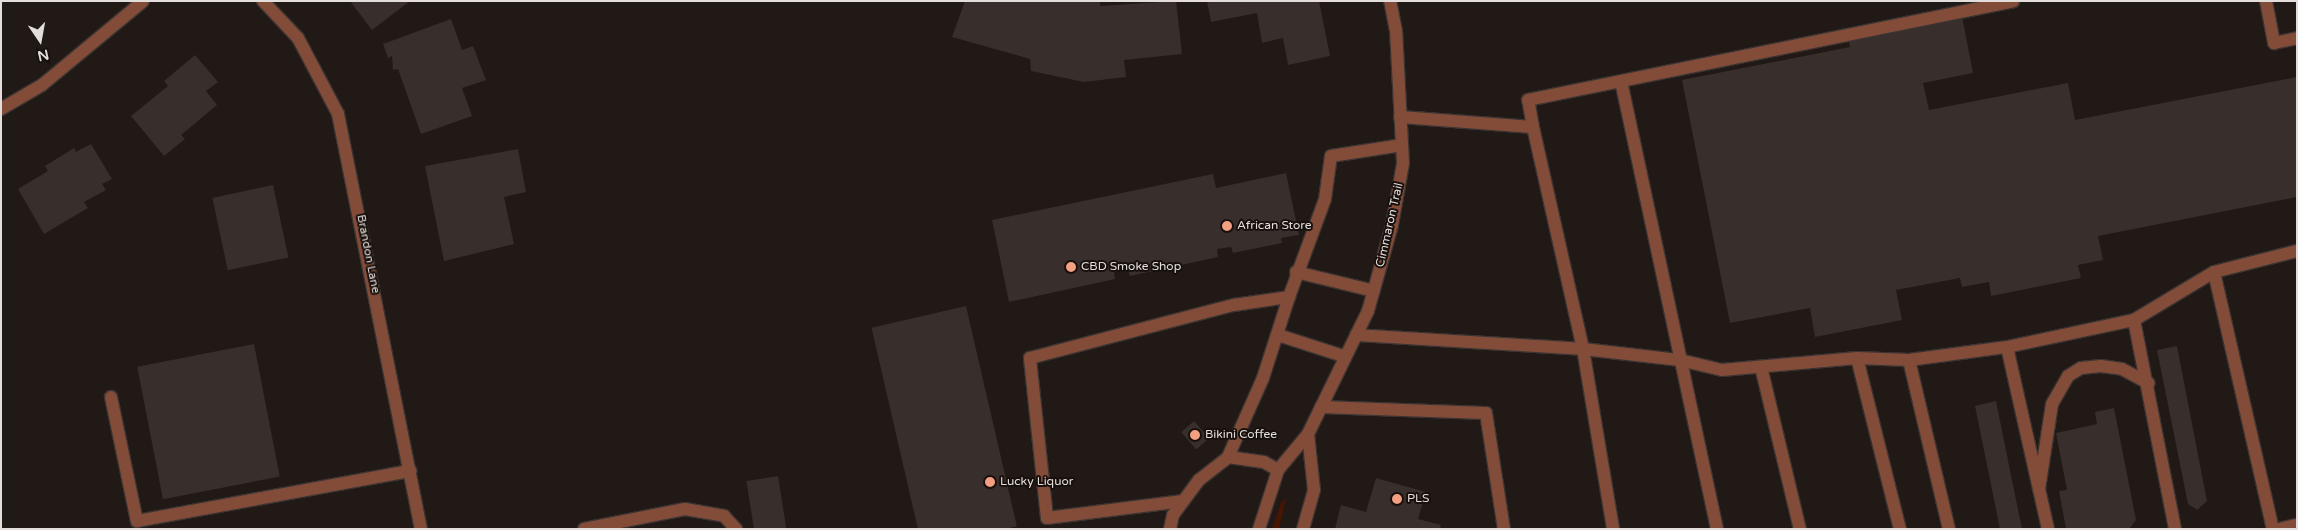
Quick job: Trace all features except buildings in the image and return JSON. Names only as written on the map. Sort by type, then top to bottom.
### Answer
[{"type":"street","points":[[1,109],[42,85],[143,1]]},
{"type":"street","name":"Brandon Lane","points":[[263,1],[298,38],[338,114],[421,529]]},
{"type":"street","name":"Cimmaron Trail","points":[[1259,529],[1278,470],[1308,434],[1356,335],[1374,291],[1392,226],[1403,163],[1396,30],[1390,1]]},
{"type":"street","points":[[1613,529],[1583,349],[1528,100],[2013,1]]},
{"type":"street","points":[[2266,1],[2274,43],[2297,38]]},
{"type":"street","points":[[1621,81],[1717,529]]},
{"type":"street","points":[[1400,117],[1533,127]]},
{"type":"street","points":[[1170,529],[1173,515],[1199,480],[1228,457],[1264,378],[1296,272],[1325,199],[1332,156],[1402,145]]},
{"type":"street","points":[[1356,335],[1583,349],[1680,360],[1722,370],[1857,358],[1909,360],[2007,347],[2134,320],[2214,272],[2297,251]]},
{"type":"street","points":[[1296,272],[1374,291]]},
{"type":"street","points":[[2214,272],[2273,529]]},
{"type":"street","points":[[1183,501],[1047,518],[1030,358],[1234,305],[1289,298]]},
{"type":"street","points":[[2134,320],[2148,383],[2175,529]]},
{"type":"street","points":[[1278,335],[1346,357]]},
{"type":"street","points":[[2007,347],[2048,529]]},
{"type":"street","points":[[1857,358],[1900,529]]},
{"type":"street","points":[[1909,360],[1949,529]]},
{"type":"street","points":[[2039,489],[2052,404],[2068,376],[2081,368],[2100,366],[2122,369],[2148,383]]},
{"type":"street","points":[[1761,367],[1800,529]]},
{"type":"street","points":[[110,397],[137,521],[410,471]]},
{"type":"street","points":[[1321,407],[1486,412],[1504,529]]},
{"type":"street","points":[[1304,529],[1314,490],[1308,434]]},
{"type":"street","points":[[1228,457],[1264,462],[1278,470]]},
{"type":"street","points":[[584,529],[686,509],[724,516],[736,529]]},
{"type":"street","points":[[2279,529],[2297,525]]},
{"type":"shaded area","points":[[1286,498],[1279,529],[1272,529],[1281,503]]},
{"type":"place","name":"African Store","points":[[1227,226]]},
{"type":"place","name":"CBD Smoke Shop","points":[[1071,267]]},
{"type":"place","name":"Bikini Coffee","points":[[1195,435]]},
{"type":"place","name":"Lucky Liquor","points":[[990,482]]},
{"type":"place","name":"PLS","points":[[1397,499]]}]
